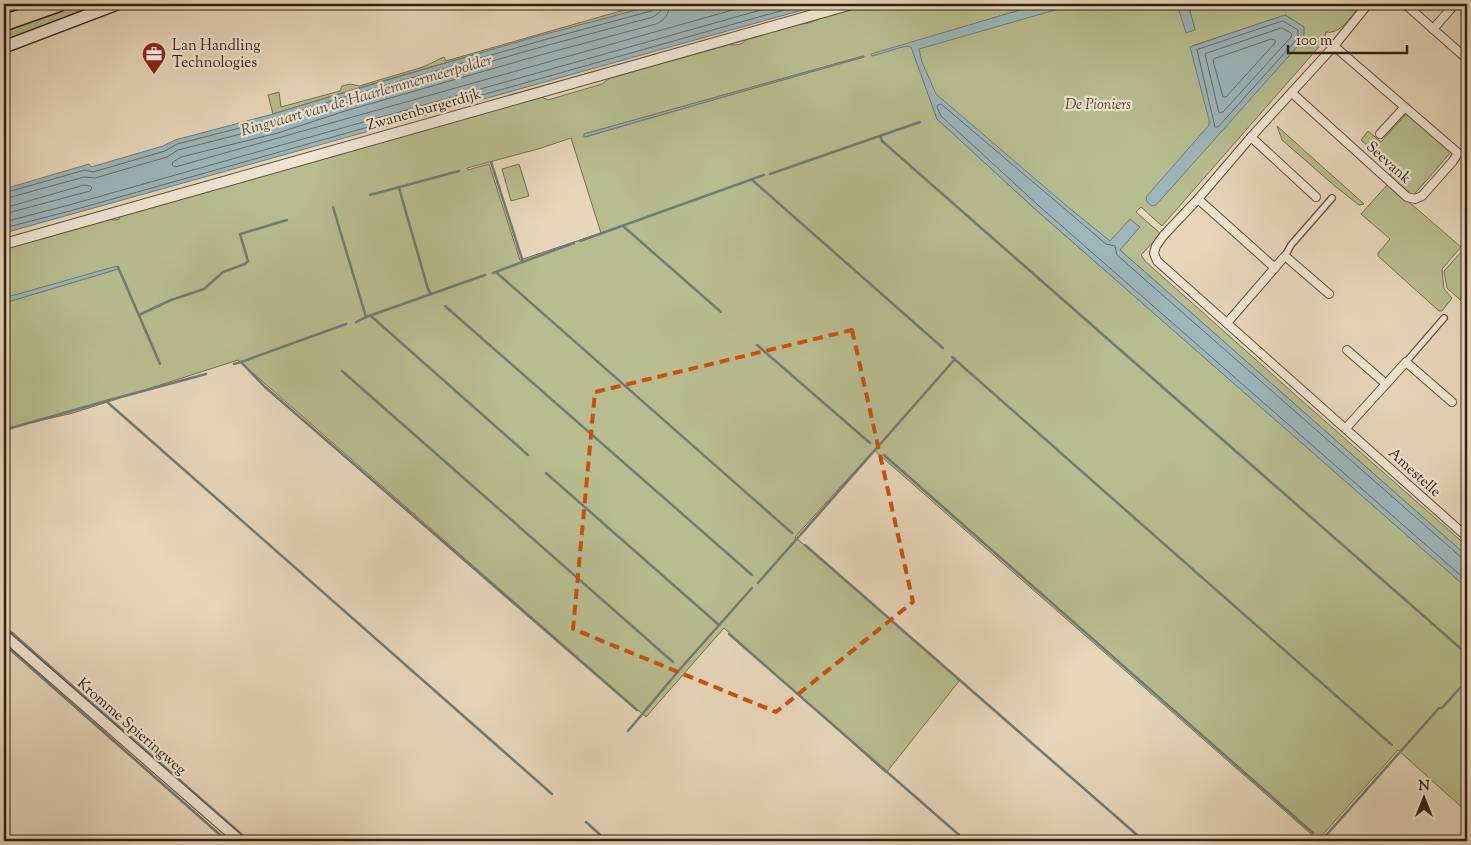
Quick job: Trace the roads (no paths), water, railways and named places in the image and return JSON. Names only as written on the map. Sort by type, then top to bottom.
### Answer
[{"type":"highway","points":[[4,23],[58,4]]},
{"type":"main road","points":[[4,47],[117,4]]},
{"type":"street","name":"Zwanenburgerdijk","points":[[4,244],[852,4]]},
{"type":"street","points":[[1276,268],[1198,199],[1251,137],[1334,46],[1368,4]]},
{"type":"street","points":[[1405,4],[1467,59]]},
{"type":"street","points":[[1433,28],[1455,4]]},
{"type":"street","name":"Seevank","points":[[1292,93],[1407,198],[1422,196],[1458,153],[1334,46]]},
{"type":"street","name":"Seevank","points":[[1380,134],[1404,108]]},
{"type":"street","points":[[1251,137],[1316,197]]},
{"type":"street","points":[[1226,322],[1276,268],[1291,245],[1332,198]]},
{"type":"street","name":"Amestelle","points":[[1198,199],[1156,246],[1154,253],[1157,261],[1467,536]]},
{"type":"street","points":[[1285,256],[1329,294]]},
{"type":"street","points":[[1346,428],[1444,318]]},
{"type":"street","points":[[1347,350],[1386,384]]},
{"type":"street","points":[[1406,362],[1452,402]]},
{"type":"street","name":"Kromme Spieringweg","points":[[4,635],[240,841]]},
{"type":"water","name":"Ringvaart van de Haarlemmermeerpolder","points":[[659,4],[824,4],[4,233],[4,189],[89,164],[91,167],[163,146],[175,140],[273,114],[538,36]]},
{"type":"water","points":[[1040,4],[1076,4],[919,49],[922,62],[936,94],[1110,241],[1130,219],[1140,227],[1120,250],[1467,556],[1467,588],[1035,209],[937,119],[911,47],[906,46],[872,56],[871,54]]},
{"type":"water","points":[[1177,4],[1188,4],[1195,30],[1186,33]]},
{"type":"water","points":[[1285,15],[1304,27],[1304,39],[1156,205],[1152,206],[1147,202],[1146,197],[1209,125],[1190,47]]},
{"type":"water","points":[[864,57],[584,137],[584,134]]},
{"type":"water","points":[[119,267],[118,269],[4,303],[4,298]]},
{"type":"waterway","points":[[770,174],[920,122]]},
{"type":"waterway","points":[[880,136],[882,141],[1467,654]]},
{"type":"waterway","points":[[491,162],[523,262]]},
{"type":"waterway","points":[[370,195],[459,171]]},
{"type":"waterway","points":[[580,241],[764,175]]},
{"type":"waterway","points":[[751,179],[943,348]]},
{"type":"waterway","points":[[399,188],[431,294]]},
{"type":"waterway","points":[[333,207],[366,317]]},
{"type":"waterway","points":[[139,315],[171,300],[204,289],[223,272],[245,264],[248,261],[240,234],[287,220]]},
{"type":"waterway","points":[[623,226],[721,312]]},
{"type":"waterway","points":[[493,273],[574,243]]},
{"type":"waterway","points":[[118,267],[160,364]]},
{"type":"waterway","points":[[496,272],[792,533]]},
{"type":"waterway","points":[[356,322],[485,275]]},
{"type":"waterway","points":[[445,306],[752,575]]},
{"type":"waterway","points":[[371,316],[528,455]]},
{"type":"waterway","points":[[241,362],[346,324]]},
{"type":"waterway","points":[[757,345],[870,443]]},
{"type":"waterway","points":[[952,357],[1392,745]]},
{"type":"waterway","points":[[758,583],[955,359]]},
{"type":"waterway","points":[[234,364],[241,362],[265,387],[637,710]]},
{"type":"waterway","points":[[342,371],[673,662]]},
{"type":"waterway","points":[[106,401],[206,374]]},
{"type":"waterway","points":[[4,430],[106,401],[552,794]]},
{"type":"waterway","points":[[884,455],[1313,833]]},
{"type":"waterway","points":[[546,473],[719,625]]},
{"type":"waterway","points":[[805,545],[1144,841]]},
{"type":"waterway","points":[[628,731],[752,588]]},
{"type":"waterway","points":[[4,626],[249,841]]},
{"type":"waterway","points":[[729,634],[966,841]]},
{"type":"waterway","points":[[4,644],[227,841]]},
{"type":"waterway","points":[[1322,840],[1439,708],[1442,708],[1467,680]]},
{"type":"waterway","points":[[586,822],[607,841]]},
{"type":"place","name":"Lan Handling Technologies","points":[[154,75]]},
{"type":"park label","name":"De Pioniers","points":[[1098,104]]}]
